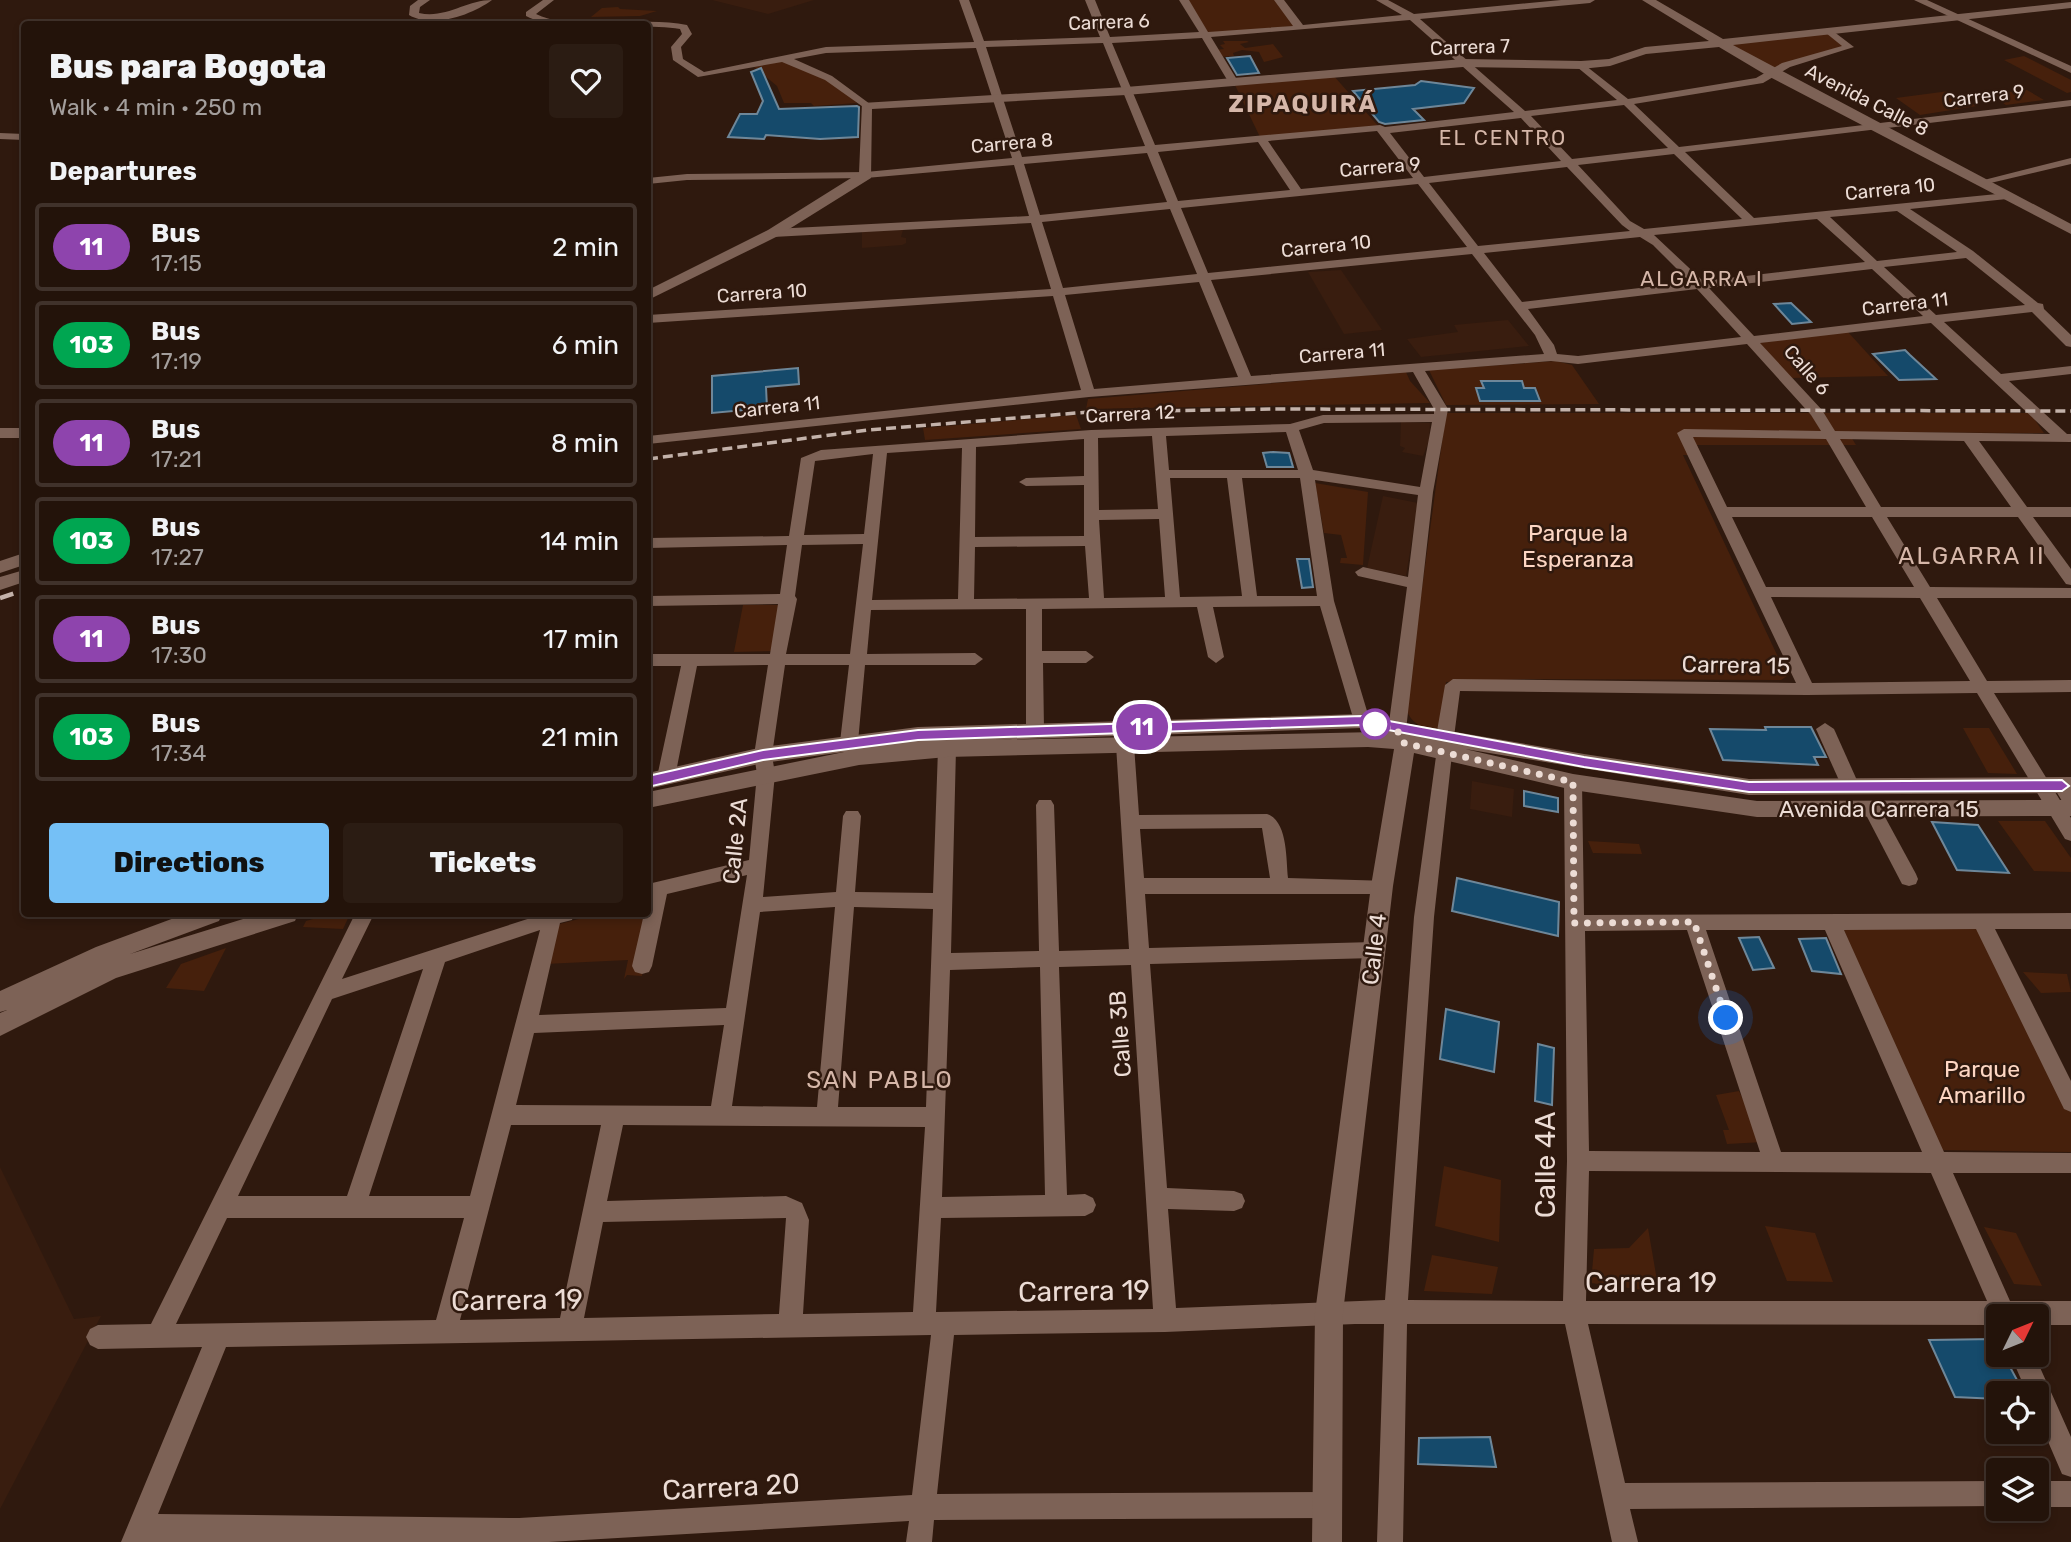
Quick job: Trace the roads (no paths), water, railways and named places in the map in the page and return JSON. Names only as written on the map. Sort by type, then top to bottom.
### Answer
[{"type":"main road","name":"Avenida Calle 8","points":[[1648,0],[1770,72],[1878,126],[2071,230]]},
{"type":"main road","name":"Carrera 7","points":[[866,106],[1126,91],[1463,63],[1581,65],[1610,62],[1645,51],[2071,5]]},
{"type":"main road","points":[[651,294],[772,233],[866,175],[866,106]]},
{"type":"main road","points":[[0,433],[21,433]]},
{"type":"main road","points":[[0,568],[21,560]]},
{"type":"main road","points":[[0,584],[21,577]]},
{"type":"main road","name":"Avenida Carrera 15","points":[[651,799],[849,742],[918,735],[1035,730],[1362,721],[1401,736],[1573,782],[1757,809],[1873,811],[2062,796]]},
{"type":"main road","name":"Avenida Carrera 15","points":[[657,779],[765,765],[947,749],[1401,736]]},
{"type":"main road","name":"Calle 4","points":[[1327,1542],[1329,1313],[1382,886],[1404,763],[1401,736]]},
{"type":"main road","name":"Avenida Carrera 15","points":[[1444,746],[1749,787],[1852,787],[2062,796]]},
{"type":"main road","points":[[0,1002],[69,967],[143,936],[202,917]]},
{"type":"main road","points":[[0,1025],[109,970],[277,917]]},
{"type":"street","points":[[425,0],[415,6],[414,15],[425,19],[448,16],[487,0]]},
{"type":"street","name":"Carrera 6","points":[[545,21],[529,14],[532,9],[549,0]]},
{"type":"street","points":[[964,0],[999,99],[1089,393]]},
{"type":"street","points":[[1090,0],[1246,380]]},
{"type":"street","points":[[1184,0],[1205,30],[1204,34],[1234,83]]},
{"type":"street","points":[[1279,0],[1300,28]]},
{"type":"street","name":"Calle 6","points":[[1381,0],[1410,16],[1524,115],[1626,223],[1646,235],[1700,285],[1817,413],[1982,686],[2062,796],[2071,834]]},
{"type":"street","points":[[1410,16],[1590,0]]},
{"type":"street","points":[[1919,0],[2071,70]]},
{"type":"street","name":"Carrera 6","points":[[651,23],[684,27],[687,34],[676,47],[678,60],[702,75],[826,50],[1105,41],[1300,28],[1410,16]]},
{"type":"street","name":"Carrera 8","points":[[651,181],[687,177],[866,175],[1524,115],[1759,81],[1770,72],[1849,47],[1829,31]]},
{"type":"street","points":[[803,64],[809,54]]},
{"type":"street","points":[[783,59],[803,64],[842,84],[866,106]]},
{"type":"street","points":[[1581,65],[1626,102],[1751,222]]},
{"type":"street","name":"Carrera 9","points":[[772,233],[1034,219],[1419,181],[2071,103]]},
{"type":"street","points":[[2047,106],[2071,118]]},
{"type":"street","points":[[1381,130],[1548,345],[1551,357]]},
{"type":"street","points":[[0,136],[21,136]]},
{"type":"street","points":[[1260,137],[1297,192]]},
{"type":"street","points":[[1982,183],[2071,161]]},
{"type":"street","name":"Carrera 10","points":[[651,320],[1060,292],[1646,235],[2007,196]]},
{"type":"street","points":[[1899,207],[1969,254],[2039,307],[2066,329],[2071,343]]},
{"type":"street","points":[[1820,215],[1996,379],[2067,438]]},
{"type":"street","points":[[1518,306],[1969,254]]},
{"type":"street","name":"Carrera 11","points":[[651,440],[1089,393],[1416,366],[1551,357],[1578,360],[1754,342],[2039,307]]},
{"type":"street","points":[[1416,366],[1441,409],[1440,418]]},
{"type":"street","points":[[1996,379],[2071,370]]},
{"type":"street","name":"Carrera 12","points":[[821,454],[1091,434],[1291,428],[1323,419],[1440,418]]},
{"type":"street","name":"Calle 4","points":[[1401,736],[1426,492],[1440,418]]},
{"type":"street","points":[[1291,428],[1307,474],[1326,601],[1362,721]]},
{"type":"street","points":[[1159,431],[1173,601]]},
{"type":"street","points":[[1807,689],[1684,433],[2067,438]]},
{"type":"street","points":[[1091,434],[1092,541],[1097,603]]},
{"type":"street","points":[[1968,436],[2071,580]]},
{"type":"street","points":[[966,603],[969,443]]},
{"type":"street","points":[[849,742],[880,451]]},
{"type":"street","name":"Calle 2A","points":[[720,1116],[758,865],[765,765],[808,458],[821,454]]},
{"type":"street","points":[[1163,474],[1307,474],[1426,492]]},
{"type":"street","points":[[1234,474],[1250,600]]},
{"type":"street","points":[[1026,482],[1091,480]]},
{"type":"street","points":[[1722,512],[2071,512]]},
{"type":"street","points":[[1092,515],[1167,513]]},
{"type":"street","points":[[651,543],[870,539]]},
{"type":"street","points":[[966,542],[1092,541]]},
{"type":"street","points":[[1363,572],[1416,584]]},
{"type":"street","points":[[1761,592],[2071,593]]},
{"type":"street","points":[[651,601],[789,599]]},
{"type":"street","points":[[1203,601],[1216,657]]},
{"type":"street","points":[[865,605],[1326,601]]},
{"type":"street","points":[[1034,603],[1035,730]]},
{"type":"street","points":[[1035,657],[1086,657]]},
{"type":"street","points":[[651,660],[975,659]]},
{"type":"street","points":[[657,779],[690,661]]},
{"type":"street","name":"Carrera 15","points":[[1390,1542],[1396,1312],[1424,917],[1453,685],[1807,689],[2071,686]]},
{"type":"street","points":[[1825,729],[1852,787]]},
{"type":"street","name":"Calle 3B","points":[[1125,745],[1165,1320]]},
{"type":"street","points":[[919,1542],[924,1507],[934,1323],[930,1208],[936,1117],[940,901],[947,749]]},
{"type":"street","name":"Calle 4A","points":[[1573,782],[1578,1161],[1574,1312],[1625,1542]]},
{"type":"street","points":[[1045,805],[1056,1205]]},
{"type":"street","points":[[1873,811],[1909,880]]},
{"type":"street","points":[[827,1117],[852,816]]},
{"type":"street","points":[[1131,822],[1267,821],[1272,828],[1280,887]]},
{"type":"street","points":[[653,889],[758,865]]},
{"type":"street","points":[[1134,886],[1382,886]]},
{"type":"street","points":[[752,905],[846,899],[940,901]]},
{"type":"street","points":[[158,1336],[363,917]]},
{"type":"street","points":[[326,993],[550,917]]},
{"type":"street","points":[[445,1331],[477,1207],[505,1115],[555,917]]},
{"type":"street","points":[[642,966],[649,917]]},
{"type":"street","points":[[1980,921],[2071,1102]]},
{"type":"street","points":[[1574,923],[2071,921]]},
{"type":"street","points":[[1694,922],[1774,1162]]},
{"type":"street","points":[[1831,922],[2000,1304]]},
{"type":"street","points":[[939,962],[1374,950]]},
{"type":"street","points":[[354,1208],[437,957]]},
{"type":"street","points":[[527,1024],[735,1016]]},
{"type":"street","points":[[505,1115],[936,1117]]},
{"type":"street","points":[[570,1328],[614,1116]]},
{"type":"street","points":[[1578,1161],[2071,1163]]},
{"type":"street","points":[[1157,1198],[1234,1201]]},
{"type":"street","points":[[930,1208],[1085,1205]]},
{"type":"street","points":[[219,1207],[477,1207]]},
{"type":"street","points":[[594,1212],[786,1207],[794,1210],[798,1220],[790,1327]]},
{"type":"street","name":"Carrera 19","points":[[98,1337],[1165,1320],[1396,1312],[1986,1314]]},
{"type":"street","name":"Carrera 19","points":[[2049,1313],[2071,1312]]},
{"type":"street","points":[[137,1535],[218,1337]]},
{"type":"street","points":[[2028,1367],[2071,1465]]},
{"type":"street","points":[[1615,1496],[1986,1494]]},
{"type":"street","points":[[2049,1494],[2071,1494]]},
{"type":"street","name":"Carrera 20","points":[[137,1535],[517,1536],[924,1507],[1326,1505]]},
{"type":"railway","points":[[651,459],[868,430],[1089,412],[1272,409],[2071,411]]},
{"type":"railway","points":[[0,598],[21,591]]},
{"type":"district","name":"ZIPAQUIRÁ","points":[[1303,104]]},
{"type":"district","name":"EL CENTRO","points":[[1503,137]]},
{"type":"district","name":"ALGARRA I","points":[[1702,278]]},
{"type":"district","name":"ALGARRA II","points":[[1972,556]]},
{"type":"district","name":"SAN PABLO","points":[[880,1080]]},
{"type":"park label","name":"Parque la Esperanza","points":[[1578,546]]},
{"type":"park label","name":"Parque Amarillo","points":[[1982,1082]]}]
